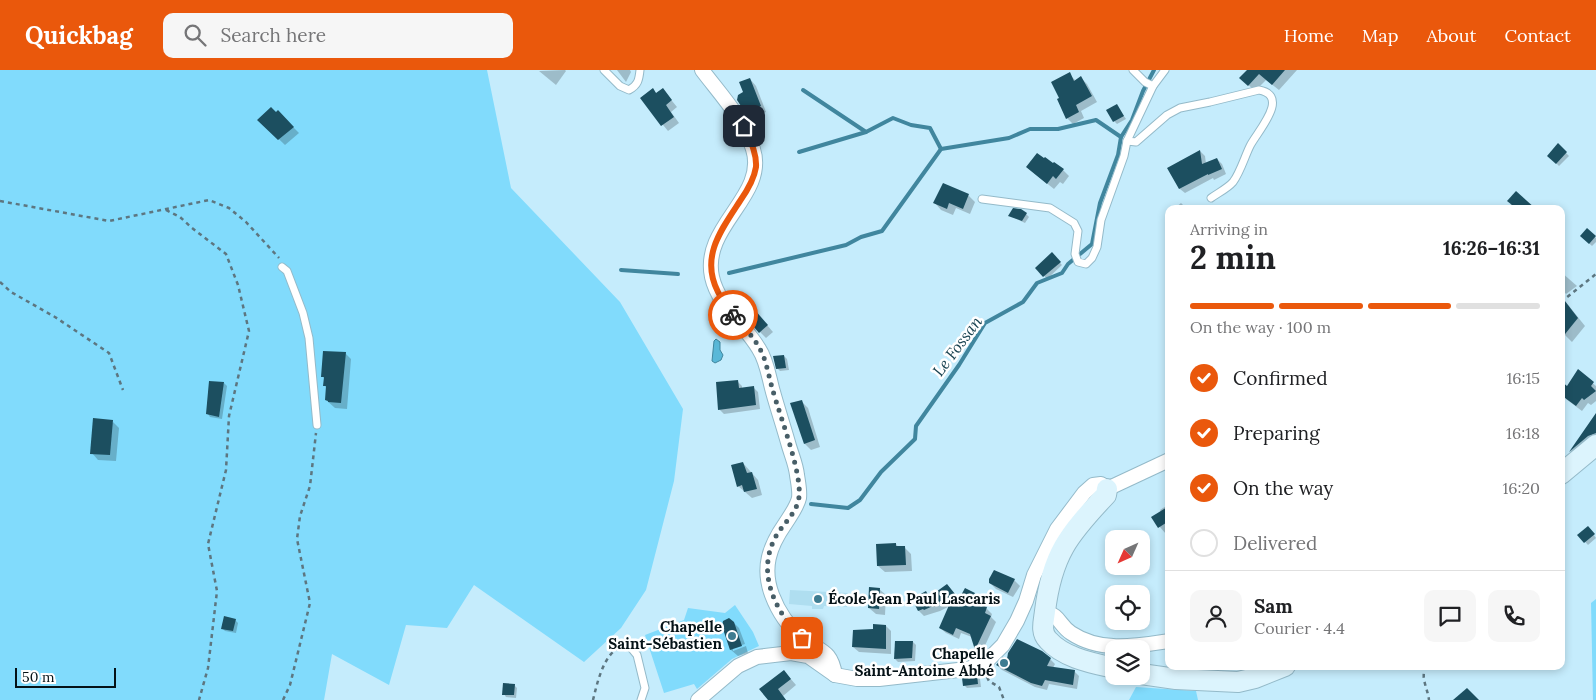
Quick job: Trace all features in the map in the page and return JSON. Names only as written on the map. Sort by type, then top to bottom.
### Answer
[{"type":"street","points":[[702,70],[744,126],[753,149],[756,166],[750,186],[721,229],[715,242],[712,258],[712,276],[718,293],[761,351],[797,474],[799,498],[793,512],[774,540],[768,560],[768,579],[772,596],[790,627],[802,638],[827,654],[833,661],[835,675]]},
{"type":"street","points":[[1565,471],[1596,445]]},
{"type":"street","points":[[1107,489],[1165,462]]},
{"type":"street","points":[[698,700],[738,666],[757,657],[791,653],[808,656],[835,675],[857,679],[878,679],[967,669],[984,664],[1003,645],[1017,621],[1026,601],[1034,575],[1056,529],[1084,493],[1093,485],[1101,484],[1107,489]]},
{"type":"street","points":[[1105,666],[1084,661],[1058,649],[1046,639],[1042,629],[1048,590],[1060,551],[1079,523],[1106,495],[1107,489]]},
{"type":"street","points":[[1045,612],[1057,616],[1064,627],[1073,634],[1110,647],[1129,648],[1165,642]]},
{"type":"street","points":[[1150,675],[1176,679],[1238,682],[1275,670]]},
{"type":"lane","points":[[604,70],[620,86],[629,90],[636,86],[639,81],[640,70]]},
{"type":"lane","points":[[1133,70],[1145,82],[1154,86]]},
{"type":"lane","points":[[982,199],[1050,208],[1074,223],[1078,231],[1075,254],[1078,262],[1086,264],[1092,258],[1094,252],[1101,220],[1124,156],[1127,141],[1154,86],[1165,70]]},
{"type":"lane","points":[[1127,141],[1136,142],[1167,115],[1180,108],[1259,90],[1266,91],[1273,104],[1272,114],[1251,145],[1233,182],[1211,198]]},
{"type":"lane","points":[[282,267],[287,271],[303,313],[309,338],[317,424]]},
{"type":"lane","points":[[632,649],[637,655],[645,688],[641,700]]},
{"type":"path","points":[[0,201],[108,221],[209,200],[229,208],[246,222],[279,256],[282,267]]},
{"type":"path","points":[[166,210],[180,217],[226,254],[238,285],[249,331],[229,416],[226,470],[208,544],[217,591],[208,668],[199,700]]},
{"type":"path","points":[[1565,299],[1596,274]]},
{"type":"path","points":[[0,282],[11,292],[55,317],[110,353],[123,390]]},
{"type":"path","points":[[283,700],[290,685],[310,603],[297,539],[300,516],[310,486],[317,424]]},
{"type":"path","points":[[592,700],[608,656],[617,648],[626,647],[632,649]]},
{"type":"path","points":[[984,664],[989,682],[999,687],[1004,700]]},
{"type":"path","points":[[1423,670],[1429,700]]},
{"type":"shaded area","points":[[0,70],[487,70],[511,188],[620,302],[683,409],[674,481],[646,590],[621,628],[584,662],[474,585],[447,628],[406,625],[389,685],[332,654],[324,700],[0,700]]},
{"type":"shaded area","points":[[716,339],[720,342],[720,350],[723,355],[721,360],[715,363],[712,361],[714,341]]},
{"type":"shaded area","name":"École Jean Paul Lascaris","points":[[790,590],[848,593],[847,607],[824,606],[823,609],[812,609],[812,606],[789,604]]},
{"type":"shaded area","points":[[1596,599],[1596,700],[1593,700],[1591,603]]},
{"type":"shaded area","points":[[735,605],[753,632],[759,646],[732,659],[697,689],[694,684],[664,693],[645,635],[684,620],[688,608],[725,613]]},
{"type":"shaded area","points":[[1136,687],[1196,691],[1198,700],[1129,700]]},
{"type":"building","points":[[1247,70],[1285,70],[1272,85],[1259,74],[1248,86],[1239,78]]},
{"type":"building","points":[[1070,72],[1074,81],[1081,76],[1092,96],[1076,105],[1079,112],[1066,119],[1051,82]]},
{"type":"building","points":[[750,78],[761,106],[745,112],[737,100],[738,95],[743,92],[739,82]]},
{"type":"building","points":[[653,88],[656,93],[663,88],[672,100],[666,105],[674,117],[661,126],[640,98]]},
{"type":"building","points":[[1117,104],[1124,116],[1113,122],[1106,110]]},
{"type":"building","points":[[271,107],[276,112],[278,110],[294,127],[278,140],[257,120]]},
{"type":"building","points":[[1558,143],[1567,152],[1556,164],[1547,156]]},
{"type":"building","points":[[1200,150],[1202,164],[1217,158],[1222,169],[1179,189],[1167,168]]},
{"type":"building","points":[[1037,153],[1064,169],[1056,179],[1053,176],[1047,184],[1026,167]]},
{"type":"building","points":[[943,183],[969,194],[963,209],[949,203],[947,209],[933,203]]},
{"type":"building","points":[[1516,191],[1532,205],[1512,205],[1507,201]]},
{"type":"building","points":[[1013,208],[1021,209],[1027,213],[1022,221],[1008,216]]},
{"type":"building","points":[[1587,228],[1596,236],[1589,244],[1580,236]]},
{"type":"building","points":[[1052,252],[1061,262],[1043,277],[1035,268]]},
{"type":"building","points":[[1565,301],[1578,318],[1565,334]]},
{"type":"building","points":[[754,309],[768,325],[759,333],[748,320],[748,315]]},
{"type":"building","points":[[323,351],[346,352],[341,403],[325,400],[326,386],[323,386],[324,377],[321,377]]},
{"type":"building","points":[[784,355],[786,368],[776,369],[773,356]]},
{"type":"building","points":[[1578,369],[1594,382],[1591,386],[1596,391],[1584,400],[1582,398],[1576,406],[1565,398],[1565,384],[1567,386]]},
{"type":"building","points":[[738,380],[739,388],[754,386],[756,405],[718,410],[716,382]]},
{"type":"building","points":[[209,381],[224,382],[219,417],[206,414]]},
{"type":"building","points":[[802,400],[815,440],[804,444],[790,403]]},
{"type":"building","points":[[1596,413],[1596,433],[1588,436],[1569,452]]},
{"type":"building","points":[[93,418],[113,420],[110,455],[90,454]]},
{"type":"building","points":[[743,462],[747,473],[752,472],[757,489],[744,492],[742,485],[737,487],[731,465]]},
{"type":"building","points":[[1165,508],[1165,524],[1158,528],[1151,517]]},
{"type":"building","points":[[1588,526],[1595,534],[1584,543],[1577,535]]},
{"type":"building","points":[[896,543],[896,546],[905,546],[906,565],[877,566],[876,544]]},
{"type":"building","points":[[994,570],[1015,579],[1008,593],[989,583]]},
{"type":"building","points":[[947,584],[959,599],[965,588],[975,593],[971,600],[987,607],[985,613],[991,616],[975,650],[970,634],[956,628],[953,635],[939,628],[953,596],[934,607],[918,611],[912,599],[926,591],[929,597]]},
{"type":"building","points":[[869,587],[880,588],[879,609],[868,608]]},
{"type":"building","points":[[224,616],[236,619],[233,631],[221,629]]},
{"type":"building","name":"Chapelle Saint-Sébastien","points":[[729,618],[734,622],[742,646],[730,650],[722,626],[723,621]]},
{"type":"building","points":[[873,624],[886,625],[886,649],[852,647],[853,630],[873,629]]},
{"type":"building","points":[[1017,639],[1042,651],[1051,658],[1047,666],[1075,670],[1073,685],[1045,680],[1042,686],[1031,683],[996,665],[1003,657],[1007,659],[1008,653]]},
{"type":"building","points":[[895,641],[913,641],[912,658],[894,659]]},
{"type":"building","points":[[784,670],[791,679],[778,689],[786,700],[768,700],[759,689]]},
{"type":"building","points":[[977,675],[978,684],[963,686],[962,678]]},
{"type":"building","points":[[503,683],[515,684],[514,695],[502,695]]},
{"type":"building","points":[[1467,688],[1479,700],[1453,700]]},
{"type":"waterway","name":"Le Fossan","points":[[811,504],[848,508],[860,500],[881,472],[915,439],[916,426],[959,365],[985,323],[1023,302],[1037,283],[1062,273],[1068,264],[1092,244],[1100,203],[1118,155],[1121,137],[1132,120],[1143,91],[1154,70]]},
{"type":"waterway","points":[[803,90],[866,132]]},
{"type":"waterway","points":[[799,152],[866,132],[893,118],[911,125],[930,128],[941,149]]},
{"type":"waterway","points":[[729,273],[846,245],[861,237],[882,231],[941,149],[1009,138],[1030,129],[1058,129],[1096,120],[1121,137]]},
{"type":"waterway","points":[[621,270],[678,274]]},
{"type":"way so far","points":[[733,315],[749,333],[761,351],[797,474],[799,498],[793,512],[774,540],[768,560],[768,579],[772,596],[782,614],[790,627],[802,638]]},
{"type":"place","name":"École Jean Paul Lascaris","points":[[818,599]]},
{"type":"place","name":"Chapelle Saint-Sébastien","points":[[732,636]]},
{"type":"place","name":"Chapelle Saint-Antoine Abbé","points":[[1004,663]]},
{"type":"route","points":[[733,315],[718,293],[712,276],[712,258],[715,242],[721,229],[750,186],[756,166],[753,149],[744,126]]}]
